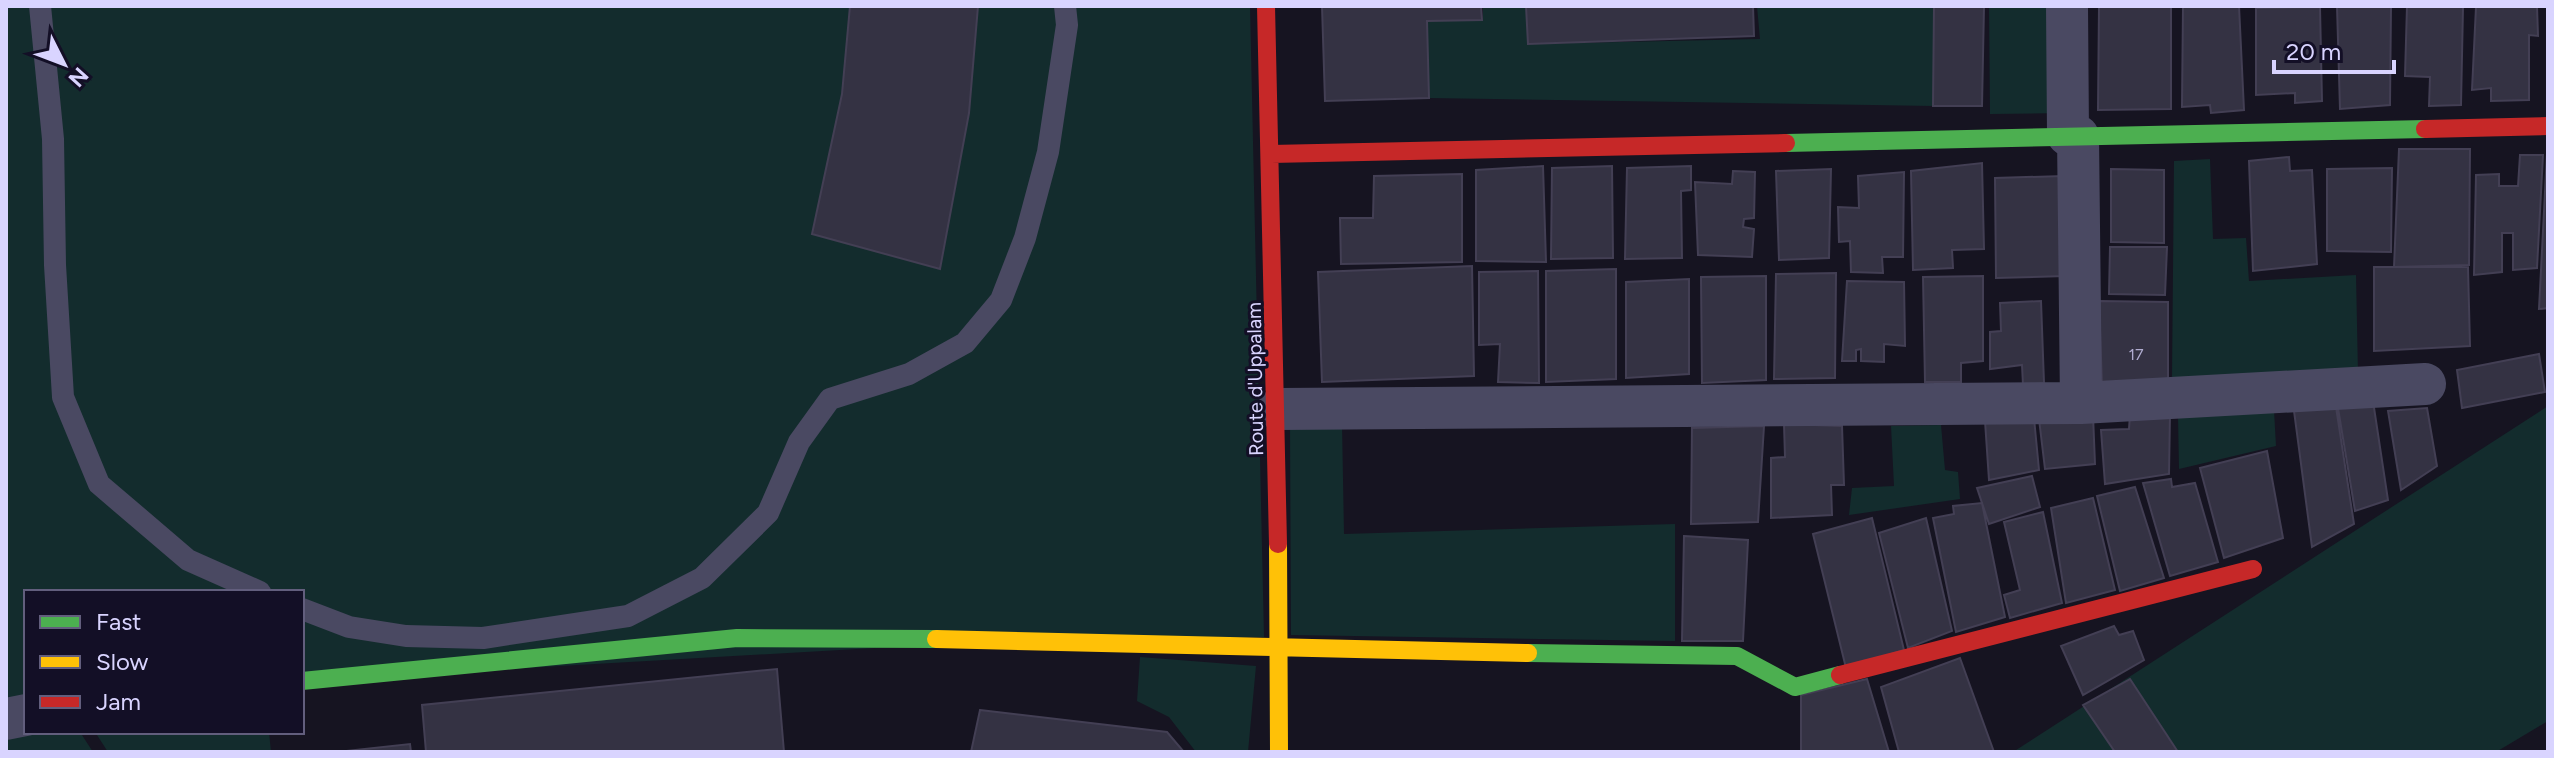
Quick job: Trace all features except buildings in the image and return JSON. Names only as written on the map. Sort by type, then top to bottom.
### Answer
[{"type":"street","name":"Route d'Uppalam","points":[[1266,6],[1278,409],[1279,752]]},
{"type":"street","points":[[2067,6],[2081,403]]},
{"type":"street","points":[[1271,154],[2548,126]]},
{"type":"street","points":[[1278,409],[2081,403],[2425,384]]},
{"type":"street","points":[[304,681],[737,638],[1013,640],[1737,656],[1795,687],[2253,569]]},
{"type":"lane","points":[[40,6],[53,139],[55,265],[63,397],[99,484],[188,560],[256,590]]},
{"type":"lane","points":[[304,610],[349,627],[406,636],[483,638],[628,616],[702,578],[768,513],[799,442],[830,399],[909,374],[965,343],[1001,300],[1025,238],[1048,152],[1067,25],[1065,6]]},
{"type":"green space","points":[[6,6],[1250,6],[1264,637],[1013,640],[304,681],[304,590],[24,590],[24,715],[6,719]]},
{"type":"green space","points":[[1483,6],[1526,6],[1528,44],[1760,39],[1757,6],[1934,6],[1933,106],[1429,98],[1427,21],[1483,20]]},
{"type":"green space","points":[[1989,6],[2061,6],[2062,113],[1990,114]]},
{"type":"green space","points":[[2210,159],[2213,239],[2246,238],[2249,281],[2356,275],[2358,373],[2172,379],[2174,161]]},
{"type":"green space","points":[[2548,406],[2548,721],[2496,752],[2013,752]]},
{"type":"green space","points":[[2274,410],[2276,446],[2179,469],[2178,416]]},
{"type":"green space","points":[[1342,423],[1344,534],[1675,524],[1675,641],[1291,635],[1290,425]]},
{"type":"green space","points":[[1941,425],[1945,470],[1958,472],[1960,499],[1849,515],[1852,488],[1894,486],[1891,426]]},
{"type":"green space","points":[[1140,657],[1256,666],[1248,752],[1196,752],[1169,717],[1137,701]]},
{"type":"green space","points":[[6,732],[24,732],[81,734],[93,752],[6,752]]},
{"type":"green space","points":[[96,734],[269,734],[271,752],[108,752]]},
{"type":"traffic: fast","points":[[1786,143],[2425,129]]},
{"type":"traffic: fast","points":[[304,681],[737,638],[936,639]]},
{"type":"traffic: fast","points":[[1528,653],[1737,656],[1795,687],[1840,675]]},
{"type":"traffic: slow","points":[[1278,544],[1279,752]]},
{"type":"traffic: slow","points":[[936,639],[1528,653]]},
{"type":"traffic: jam","points":[[1266,6],[1278,544]]},
{"type":"traffic: jam","points":[[2425,129],[2548,126]]},
{"type":"traffic: jam","points":[[1271,154],[1786,143]]},
{"type":"traffic: jam","points":[[1840,675],[2253,569]]}]
